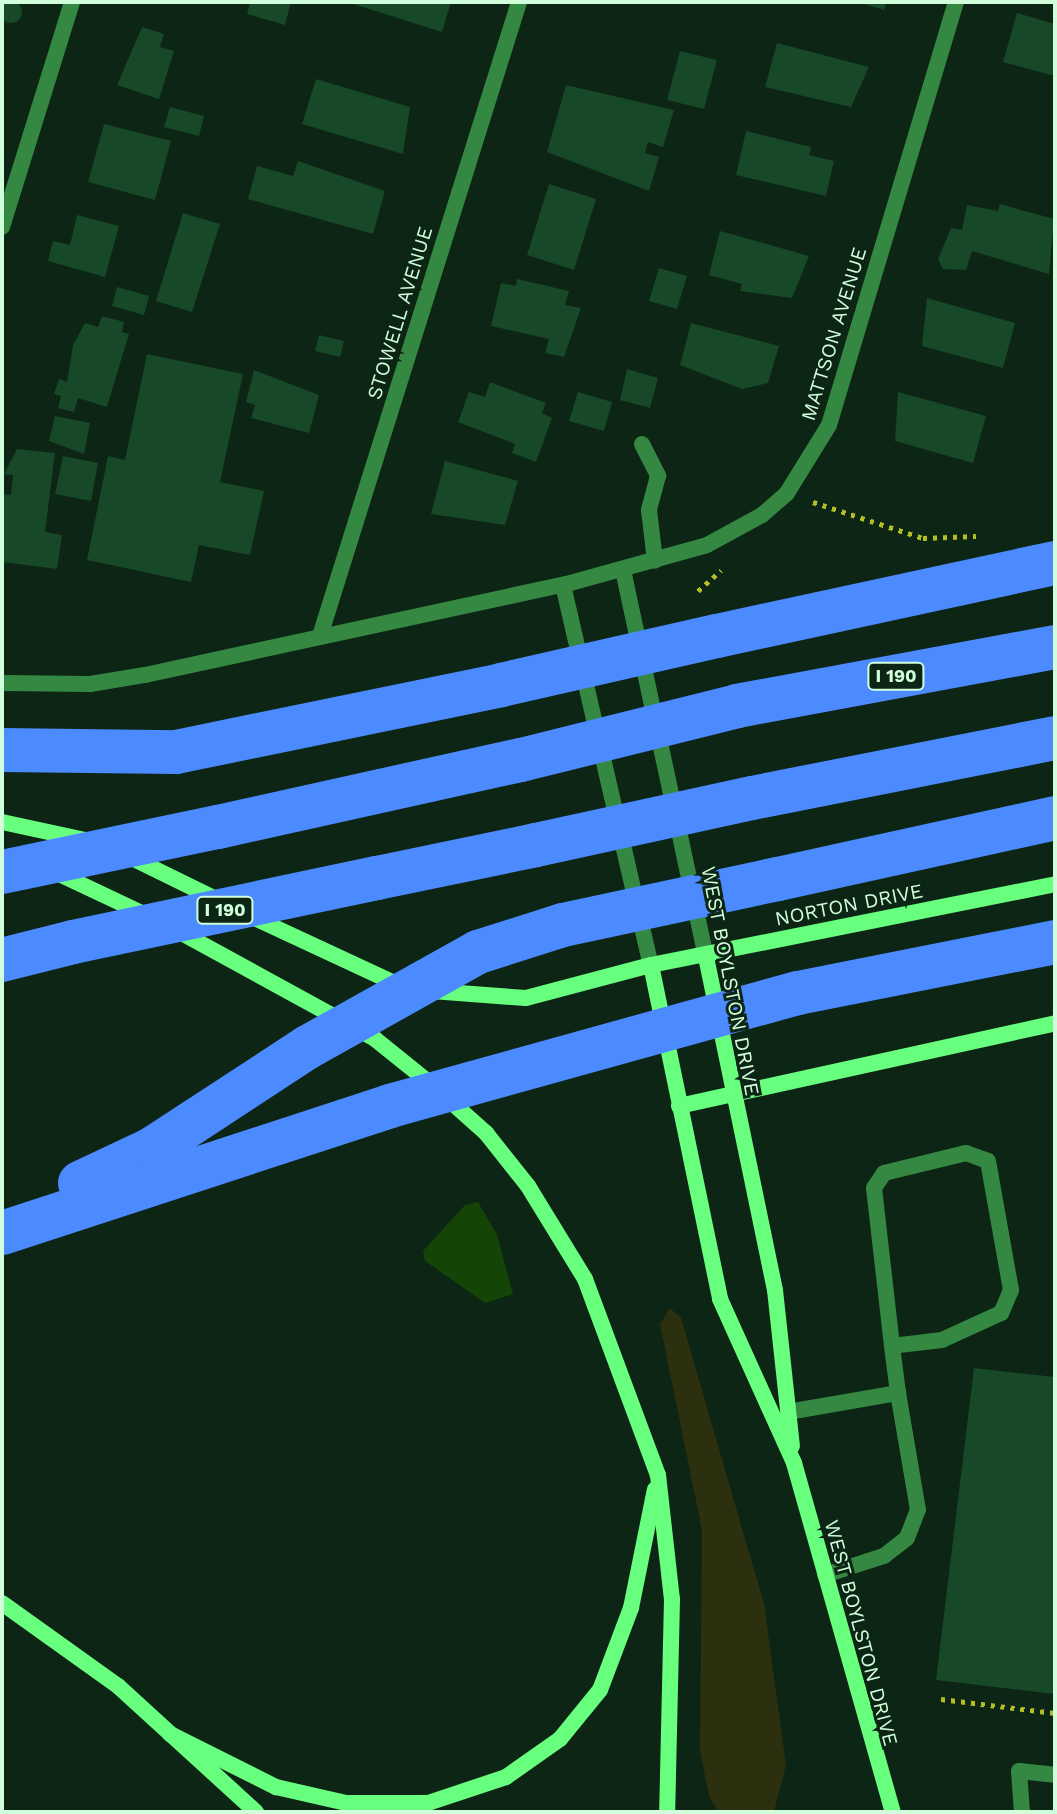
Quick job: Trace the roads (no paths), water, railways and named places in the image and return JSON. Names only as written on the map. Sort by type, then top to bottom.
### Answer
[{"type":"highway","points":[[2,750],[176,752],[501,685],[1055,563]]},
{"type":"highway","name":"I 190","points":[[2,872],[521,760],[737,706],[1055,647]]},
{"type":"highway","name":"I 190","points":[[2,960],[73,942],[752,798],[1055,738]]},
{"type":"highway","points":[[2,1220],[152,1149],[308,1047],[478,952],[563,925],[1055,818]]},
{"type":"highway","points":[[2,1233],[390,1106],[798,993],[1055,942]]},
{"type":"main road","name":"NORTON DRIVE","points":[[2,822],[53,829],[111,849],[413,989],[526,998],[651,965],[706,957],[1055,884]]},
{"type":"main road","points":[[2,850],[274,979],[375,1039],[486,1133],[585,1279],[658,1475],[672,1599],[667,1812]]},
{"type":"main road","name":"WEST BOYLSTON DRIVE","points":[[706,957],[775,1290],[794,1463],[893,1812]]},
{"type":"main road","name":"WEST BOYLSTON DRIVE","points":[[651,965],[720,1299],[794,1463]]},
{"type":"main road","points":[[679,1106],[1055,1023]]},
{"type":"main road","points":[[170,1734],[276,1787],[346,1803],[428,1803],[506,1777],[560,1739],[600,1690],[631,1608],[658,1475]]},
{"type":"main road","points":[[2,1603],[118,1686],[256,1812]]},
{"type":"street","points":[[2,227],[72,2]]},
{"type":"street","name":"STOWELL AVENUE","points":[[320,636],[519,2]]},
{"type":"street","name":"MATTSON AVENUE","points":[[623,570],[707,545],[762,515],[787,493],[820,443],[956,2]]},
{"type":"street","points":[[642,444],[658,476],[649,510],[655,561]]},
{"type":"street","points":[[2,683],[90,684],[623,570]]},
{"type":"street","name":"WEST BOYLSTON DRIVE","points":[[623,570],[706,957]]},
{"type":"street","name":"WEST BOYLSTON DRIVE","points":[[563,585],[651,965]]},
{"type":"street","points":[[825,1575],[884,1556],[907,1538],[918,1510],[898,1393],[892,1346],[874,1188],[884,1173],[966,1153],[988,1161],[1011,1290],[1001,1313],[942,1340],[892,1346]]},
{"type":"street","points":[[788,1412],[898,1393]]},
{"type":"street","points":[[1022,1812],[1019,1771],[1055,1775]]}]
